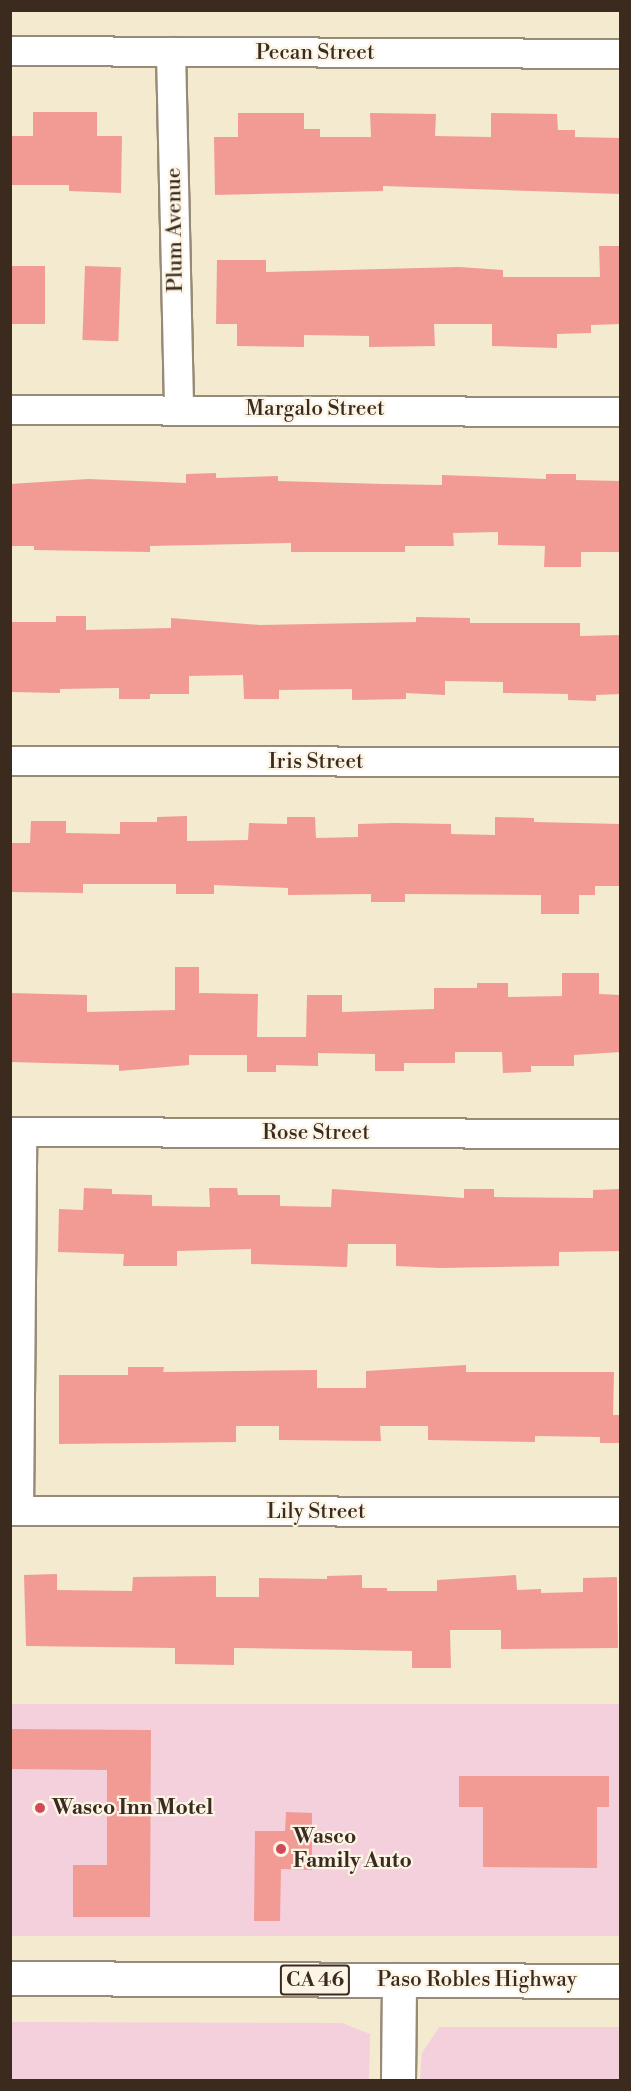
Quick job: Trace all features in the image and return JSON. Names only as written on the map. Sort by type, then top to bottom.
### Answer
[{"type":"main road","name":"Paso Robles Highway","points":[[10,1978],[621,1981]]},
{"type":"main road","points":[[398,2080],[399,1980]]},
{"type":"street","name":"Pecan Street","points":[[10,51],[621,54]]},
{"type":"street","name":"Plum Avenue","points":[[171,52],[179,408]]},
{"type":"street","name":"Margalo Street","points":[[10,410],[179,408],[621,411]]},
{"type":"street","name":"Iris Street","points":[[10,761],[621,762]]},
{"type":"street","name":"Rose Street","points":[[16,1132],[621,1134]]},
{"type":"street","points":[[15,1511],[16,1132]]},
{"type":"street","name":"Lily Street","points":[[15,1511],[621,1512]]},
{"type":"shaded area","points":[[10,1704],[620,1704],[620,1936],[10,1936]]},
{"type":"shaded area","points":[[11,2022],[342,2023],[370,2034],[369,2080],[11,2080]]},
{"type":"shaded area","points":[[439,2027],[620,2027],[620,2080],[420,2080],[422,2053]]},
{"type":"building","points":[[33,112],[97,112],[97,136],[122,136],[121,193],[69,191],[69,185],[10,185],[10,136],[33,136]]},
{"type":"building","points":[[238,113],[304,113],[304,129],[320,129],[320,137],[371,137],[370,113],[436,114],[435,136],[491,137],[491,113],[557,114],[558,130],[575,130],[575,137],[621,138],[621,194],[383,186],[383,191],[215,195],[214,137],[238,137]]},
{"type":"building","points":[[599,246],[621,246],[621,324],[591,325],[591,333],[557,334],[557,348],[492,346],[492,324],[434,324],[435,346],[369,347],[369,336],[304,335],[304,347],[237,346],[237,324],[216,324],[217,260],[266,260],[266,272],[459,267],[503,270],[503,277],[600,277]]},
{"type":"building","points":[[10,266],[45,266],[45,324],[10,324]]},
{"type":"building","points":[[85,266],[121,267],[118,341],[82,340]]},
{"type":"building","points":[[216,473],[216,478],[278,476],[278,481],[384,484],[442,485],[442,475],[546,479],[546,474],[576,474],[576,480],[621,481],[621,552],[581,552],[581,567],[544,567],[545,546],[498,545],[498,532],[453,533],[454,546],[405,546],[405,552],[291,552],[291,543],[150,546],[150,552],[34,550],[34,546],[10,546],[10,484],[88,479],[186,483],[186,474]]},
{"type":"building","points":[[56,616],[86,616],[86,630],[171,628],[171,618],[260,625],[416,622],[416,617],[470,618],[470,623],[580,623],[580,636],[621,635],[621,694],[596,695],[596,701],[568,700],[568,694],[503,693],[503,682],[445,681],[445,695],[406,693],[406,699],[352,700],[352,689],[279,690],[279,699],[244,699],[243,675],[189,676],[189,694],[150,694],[150,699],[119,699],[119,688],[60,689],[60,693],[10,692],[10,622],[56,622]]},
{"type":"building","points":[[187,816],[187,841],[248,840],[249,823],[287,824],[287,817],[315,817],[316,838],[358,837],[358,824],[394,823],[451,824],[451,834],[495,835],[495,817],[534,818],[534,822],[621,824],[621,886],[595,886],[595,895],[579,895],[579,914],[541,914],[541,895],[405,894],[405,902],[371,902],[371,894],[288,895],[288,888],[214,885],[214,894],[176,894],[176,884],[83,884],[83,893],[10,892],[10,843],[30,843],[31,821],[66,821],[66,833],[120,834],[120,822],[157,822],[157,817]]},
{"type":"building","points":[[175,967],[199,967],[199,993],[258,994],[257,1037],[306,1037],[307,995],[342,995],[342,1012],[434,1009],[434,988],[477,988],[477,983],[508,983],[508,997],[562,996],[562,973],[599,973],[599,994],[621,995],[621,1052],[574,1055],[574,1066],[531,1066],[531,1072],[503,1073],[502,1052],[455,1052],[455,1063],[404,1063],[404,1071],[375,1071],[375,1054],[318,1053],[318,1066],[276,1065],[276,1072],[247,1072],[247,1055],[189,1055],[189,1065],[119,1071],[119,1065],[10,1062],[10,993],[87,995],[87,1012],[175,1010]]},
{"type":"building","points":[[84,1188],[112,1189],[112,1194],[152,1195],[152,1206],[210,1207],[209,1188],[237,1188],[238,1195],[280,1195],[280,1206],[331,1207],[332,1189],[464,1198],[464,1189],[494,1189],[494,1197],[593,1198],[593,1190],[621,1189],[621,1251],[559,1252],[559,1266],[440,1268],[396,1266],[396,1244],[348,1244],[347,1267],[251,1264],[251,1249],[177,1251],[177,1266],[123,1266],[124,1254],[58,1252],[59,1209],[83,1210]]},
{"type":"building","points":[[466,1365],[466,1372],[614,1372],[613,1415],[621,1415],[621,1443],[600,1443],[600,1437],[535,1436],[535,1442],[428,1440],[428,1426],[380,1426],[381,1441],[279,1440],[279,1426],[236,1426],[236,1442],[59,1444],[59,1375],[128,1375],[128,1367],[164,1367],[163,1372],[317,1370],[317,1388],[366,1388],[366,1371]]},
{"type":"building","points":[[57,1574],[57,1590],[132,1591],[133,1577],[216,1576],[216,1597],[259,1597],[259,1578],[327,1579],[327,1576],[362,1575],[362,1588],[387,1588],[387,1591],[437,1591],[437,1580],[516,1575],[517,1590],[541,1589],[541,1593],[583,1592],[583,1578],[617,1577],[618,1648],[501,1649],[501,1630],[450,1630],[451,1668],[412,1668],[412,1651],[234,1648],[234,1665],[175,1664],[175,1648],[26,1646],[24,1575]]},
{"type":"building","points":[[10,1729],[151,1730],[150,1917],[73,1917],[73,1865],[107,1865],[107,1770],[10,1769]]},
{"type":"building","points":[[459,1776],[609,1776],[609,1807],[597,1807],[597,1868],[483,1867],[483,1807],[459,1807]]},
{"type":"building","points":[[286,1812],[312,1813],[312,1870],[281,1869],[280,1921],[254,1921],[255,1831],[285,1831]]},
{"type":"place","name":"Wasco Inn Motel","points":[[40,1808]]},
{"type":"place","name":"Wasco Family Auto","points":[[281,1849]]}]
